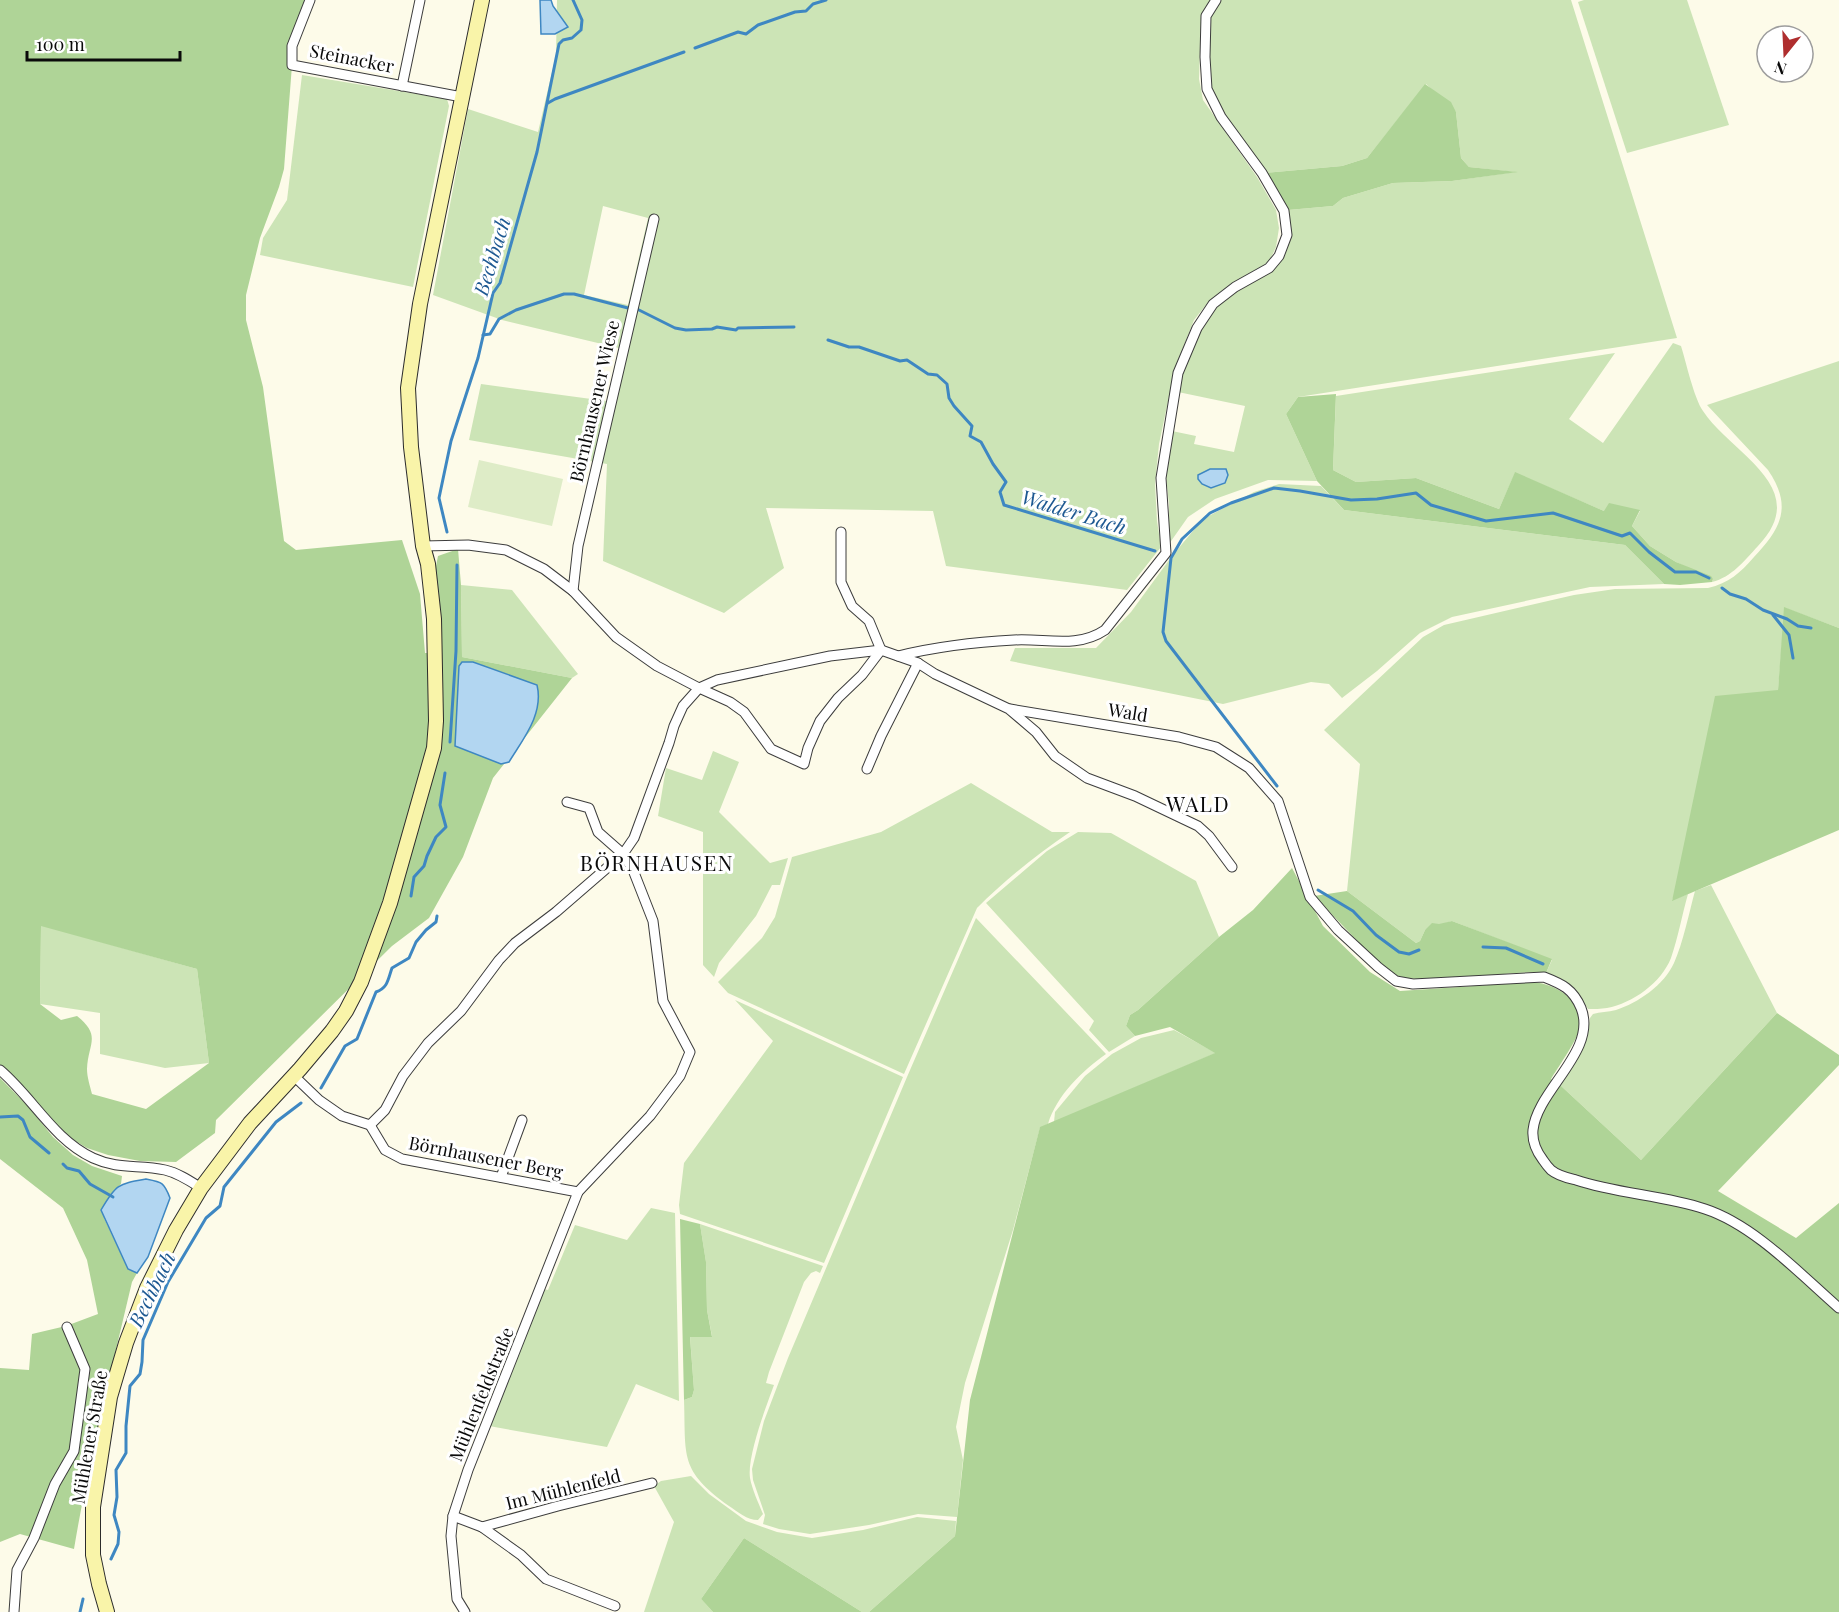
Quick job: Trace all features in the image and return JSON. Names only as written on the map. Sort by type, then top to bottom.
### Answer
[{"type":"main road","points":[[462,97],[482,0]]},
{"type":"main road","name":"Mühlener Straße","points":[[107,1612],[93,1555],[93,1507],[110,1397],[126,1343],[147,1288],[176,1230],[201,1188],[250,1123],[297,1073],[346,1011],[361,982],[390,903],[434,748],[436,721],[434,619],[410,437],[408,388],[420,304],[462,97]]},
{"type":"street","name":"Steinacker","points":[[310,0],[292,46],[292,65],[462,97]]},
{"type":"street","name":"Steinacker","points":[[402,86],[420,0]]},
{"type":"street","points":[[898,656],[923,650],[1016,640],[1069,642],[1094,638],[1104,630],[1166,553],[1161,478],[1178,373],[1197,328],[1213,304],[1235,287],[1269,268],[1279,256],[1287,235],[1284,211],[1262,173],[1221,117],[1207,89],[1206,16],[1216,0]]},
{"type":"street","name":"Börnhausener Wiese","points":[[573,591],[578,546],[654,219]]},
{"type":"street","points":[[841,532],[841,582],[852,606],[869,621],[881,650]]},
{"type":"street","points":[[423,546],[468,545],[506,550],[544,569],[573,591],[616,637],[657,666],[730,702],[744,712],[771,749],[804,764],[808,748],[820,721],[838,698],[862,675],[881,650]]},
{"type":"street","points":[[297,1073],[319,1100],[342,1116],[370,1125],[385,1110],[404,1076],[428,1043],[461,1011],[515,942],[556,912],[623,854],[634,838],[683,706],[699,688],[717,680],[830,657],[881,650],[918,663],[935,674],[1009,709],[1036,732],[1055,756],[1087,778],[1135,796],[1198,826],[1209,836],[1232,867]]},
{"type":"street","points":[[867,769],[918,663]]},
{"type":"street","name":"Wald","points":[[1009,709],[1179,737],[1216,747],[1249,768],[1278,801],[1310,897],[1338,930],[1378,968],[1396,981],[1413,984],[1544,977],[1562,984],[1576,996],[1583,1013],[1584,1029],[1580,1043],[1537,1115],[1533,1130],[1533,1143],[1541,1158],[1552,1171],[1589,1184],[1705,1209],[1740,1225],[1784,1259],[1839,1308]]},
{"type":"street","points":[[567,802],[589,808],[598,832],[623,854]]},
{"type":"street","name":"Börnhausener Berg","points":[[370,1125],[385,1150],[402,1158],[578,1192],[650,1116],[680,1076],[690,1052],[663,1001],[653,921],[633,870],[623,854]]},
{"type":"street","points":[[0,1070],[23,1092],[68,1143],[93,1158],[122,1167],[164,1170],[183,1177],[201,1188]]},
{"type":"street","points":[[501,1178],[522,1120]]},
{"type":"street","name":"Mühlenfeldstraße","points":[[465,1612],[458,1599],[454,1576],[451,1536],[453,1516],[468,1470],[578,1192]]},
{"type":"street","points":[[14,1612],[16,1570],[34,1538],[55,1484],[74,1450],[85,1368],[67,1327]]},
{"type":"street","name":"Im Mühlenfeld","points":[[482,1527],[652,1483]]},
{"type":"street","name":"Im Mühlenfeld","points":[[453,1516],[482,1527],[521,1555],[546,1579],[615,1606]]},
{"type":"green space","points":[[0,0],[310,0],[292,46],[284,169],[260,238],[246,295],[246,320],[263,387],[284,541],[296,550],[402,540],[420,594],[425,653],[442,653],[434,576],[438,556],[458,549],[462,657],[572,678],[493,778],[463,857],[429,918],[392,946],[216,1120],[215,1133],[176,1162],[140,1161],[87,1148],[67,1136],[13,1076],[0,1065]],"holes":[[[41,926],[197,969],[209,1063],[146,1109],[92,1094],[87,1069],[92,1040],[89,1029],[77,1016],[61,1020],[40,1004]]]},
{"type":"green space","points":[[557,0],[1213,0],[1201,23],[1199,79],[1203,100],[1257,177],[1276,210],[1279,228],[1276,247],[1269,262],[1209,301],[1194,320],[1175,368],[1159,444],[1155,484],[1161,547],[1127,590],[946,566],[933,511],[766,508],[784,568],[724,613],[603,561],[607,464],[469,440],[481,384],[614,403],[627,350],[502,320],[433,295],[468,109],[538,132],[556,55]],"holes":[[[603,206],[648,218],[628,305],[584,295]]]},
{"type":"green space","points":[[1220,0],[1571,0],[1677,338],[1298,397],[1286,414],[1317,481],[1268,480],[1215,499],[1188,517],[1169,544],[1166,477],[1172,431],[1196,436],[1194,444],[1234,452],[1245,406],[1178,392],[1181,372],[1200,328],[1216,306],[1282,257],[1288,210],[1333,206],[1343,198],[1393,183],[1452,181],[1515,172],[1469,167],[1461,158],[1456,112],[1426,84],[1367,158],[1342,166],[1265,173],[1223,115],[1210,88],[1207,56],[1210,17]]},
{"type":"green space","points":[[1584,0],[1687,0],[1729,125],[1627,153],[1578,2]]},
{"type":"green space","points":[[302,75],[447,99],[449,106],[413,287],[260,255],[263,238],[287,200]]},
{"type":"green space","points":[[1425,84],[1451,102],[1456,112],[1461,158],[1469,167],[1518,172],[1452,181],[1393,183],[1343,198],[1333,206],[1288,210],[1265,173],[1342,166],[1367,158]]},
{"type":"green space","points":[[1673,343],[1681,346],[1693,389],[1703,411],[1762,472],[1773,489],[1777,506],[1773,525],[1758,546],[1737,568],[1719,580],[1712,582],[1713,579],[1676,562],[1650,546],[1632,526],[1640,511],[1604,511],[1515,473],[1499,509],[1416,478],[1356,482],[1333,470],[1336,396],[1615,353],[1569,419],[1603,443]]},
{"type":"green space","points":[[1839,361],[1839,628],[1785,608],[1778,690],[1672,900],[1688,894],[1671,958],[1660,976],[1627,1002],[1605,1008],[1588,1009],[1571,986],[1546,973],[1552,960],[1452,921],[1425,930],[1420,941],[1416,943],[1347,891],[1360,764],[1324,730],[1423,637],[1444,625],[1574,595],[1615,589],[1708,588],[1734,577],[1771,536],[1777,526],[1782,506],[1776,483],[1768,470],[1707,405]]},
{"type":"green space","points":[[1336,394],[1333,470],[1356,482],[1416,478],[1499,509],[1515,472],[1604,511],[1609,503],[1640,510],[1632,526],[1650,546],[1676,562],[1711,576],[1712,582],[1664,584],[1625,545],[1344,510],[1317,481],[1286,414],[1298,397]]},
{"type":"green space","points":[[479,460],[563,479],[552,526],[468,507]]},
{"type":"green space","points":[[1279,484],[1321,486],[1344,510],[1625,545],[1664,584],[1590,587],[1452,617],[1420,633],[1342,698],[1329,684],[1311,682],[1223,704],[1010,661],[1015,648],[1096,648],[1131,612],[1172,556],[1203,519],[1254,492]]},
{"type":"green space","points":[[461,585],[512,590],[578,674],[572,678],[462,657]]},
{"type":"green space","points":[[1784,607],[1839,628],[1839,830],[1672,901],[1715,696],[1778,690]]},
{"type":"green space","points":[[713,751],[739,762],[719,812],[770,863],[788,858],[780,885],[772,885],[756,916],[719,963],[714,977],[703,965],[703,832],[658,816],[666,768],[702,780]]},
{"type":"green space","points":[[971,783],[1052,832],[1070,832],[1021,868],[977,908],[904,1074],[728,993],[718,982],[762,938],[775,917],[792,857],[881,832]]},
{"type":"green space","points":[[1078,832],[1111,833],[1196,881],[1219,937],[1130,1015],[1126,1026],[1135,1036],[1109,1052],[1089,1030],[1094,1021],[986,903],[1047,851]]},
{"type":"green space","points":[[1292,868],[1323,926],[1370,972],[1400,991],[1534,982],[1553,987],[1569,997],[1578,1013],[1578,1033],[1551,1079],[1641,1160],[1777,1013],[1839,1055],[1839,1065],[1718,1191],[1796,1238],[1839,1203],[1839,1612],[869,1612],[955,1536],[970,1400],[1040,1127],[1215,1053],[1170,1027],[1135,1036],[1126,1026],[1130,1015],[1253,910]]},
{"type":"green space","points":[[1711,885],[1777,1013],[1641,1160],[1560,1085],[1587,1039],[1590,1018],[1593,1014],[1616,1010],[1633,1003],[1664,979],[1677,955],[1695,891]]},
{"type":"green space","points":[[1347,891],[1416,943],[1420,941],[1425,930],[1432,923],[1452,921],[1552,959],[1546,973],[1529,972],[1438,979],[1398,976],[1378,964],[1314,896]]},
{"type":"green space","points":[[976,918],[1106,1054],[1071,1084],[1057,1103],[1048,1124],[1040,1128],[1013,1230],[965,1383],[956,1427],[963,1460],[957,1517],[918,1514],[869,1525],[810,1534],[763,1524],[765,1515],[753,1480],[752,1469],[764,1421],[788,1358]]},
{"type":"green space","points":[[41,925],[197,969],[209,1063],[165,1068],[100,1054],[100,1013],[40,1004]]},
{"type":"green space","points":[[735,1000],[903,1077],[824,1263],[680,1214],[684,1163],[773,1041]]},
{"type":"green space","points":[[1174,1030],[1216,1053],[1054,1122],[1055,1112],[1085,1076],[1112,1054],[1141,1038]]},
{"type":"green space","points":[[0,1078],[27,1105],[53,1137],[73,1155],[92,1166],[122,1176],[121,1184],[110,1195],[104,1218],[128,1269],[137,1273],[132,1282],[101,1415],[74,1549],[20,1534],[0,1542],[0,1368],[29,1370],[32,1334],[66,1326],[98,1314],[87,1260],[63,1208],[0,1159]]},
{"type":"green space","points":[[651,1208],[675,1213],[679,1401],[636,1384],[607,1447],[489,1426],[544,1289],[548,1290],[575,1225],[627,1240]]},
{"type":"green space","points":[[680,1219],[700,1224],[706,1262],[707,1310],[712,1337],[690,1337],[694,1390],[692,1397],[684,1400]]},
{"type":"green space","points":[[700,1224],[823,1266],[820,1273],[816,1271],[811,1273],[804,1282],[766,1383],[774,1385],[758,1432],[750,1469],[752,1487],[763,1514],[758,1520],[750,1519],[739,1513],[713,1493],[693,1472],[688,1461],[684,1400],[692,1397],[694,1390],[690,1336],[712,1336],[707,1310],[706,1262]]},
{"type":"green space","points":[[691,1476],[709,1494],[746,1521],[777,1532],[812,1538],[863,1530],[917,1517],[956,1521],[955,1536],[869,1612],[862,1612],[744,1538],[701,1599],[713,1612],[644,1612],[674,1522],[654,1486],[661,1481]]},
{"type":"green space","points":[[744,1538],[862,1612],[713,1612],[701,1599]]},
{"type":"water","points":[[540,0],[551,0],[568,27],[555,34],[541,34]]},
{"type":"water","points":[[1210,469],[1226,469],[1228,475],[1225,483],[1211,488],[1202,484],[1198,475]]},
{"type":"water","points":[[462,662],[473,662],[537,685],[538,706],[535,716],[509,762],[501,764],[455,746],[459,666]]},
{"type":"water","points":[[146,1179],[162,1184],[170,1198],[148,1257],[137,1273],[128,1269],[101,1210],[114,1190],[123,1184]]},
{"type":"waterway","name":"Bechbach","points":[[447,532],[439,498],[451,441],[478,358],[493,293],[500,283],[537,152],[559,44],[563,40],[572,38],[581,30],[582,20],[573,0]]},
{"type":"waterway","points":[[695,48],[738,32],[746,34],[758,25],[795,12],[806,11],[813,4],[826,0]]},
{"type":"waterway","points":[[548,103],[684,52]]},
{"type":"waterway","name":"Walder Bach","points":[[483,335],[490,334],[499,319],[516,310],[564,294],[574,294],[628,308]]},
{"type":"waterway","name":"Walder Bach","points":[[637,309],[675,328],[686,330],[717,327],[736,330],[738,328],[794,327]]},
{"type":"waterway","name":"Walder Bach","points":[[828,340],[849,347],[859,347],[900,361],[907,360],[928,374],[937,375],[947,384],[949,398],[972,426],[970,436],[981,442],[1006,482],[1000,492],[1004,505],[1155,551]]},
{"type":"waterway","points":[[1277,786],[1166,641],[1163,632],[1171,558],[1182,539],[1210,513],[1274,488],[1351,500],[1416,493],[1431,505],[1486,521],[1553,513],[1622,536],[1630,533],[1649,552],[1675,572],[1696,572],[1709,578]]},
{"type":"waterway","name":"Bechbach","points":[[450,742],[456,651],[457,565]]},
{"type":"waterway","points":[[1722,588],[1798,626],[1811,628]]},
{"type":"waterway","points":[[1773,615],[1789,635],[1793,658]]},
{"type":"waterway","name":"Bechbach","points":[[411,896],[414,877],[424,866],[436,837],[446,827],[440,805],[445,773]]},
{"type":"waterway","name":"Walder Bach","points":[[1318,890],[1353,911],[1376,935],[1399,952],[1409,954],[1419,950]]},
{"type":"waterway","name":"Bechbach","points":[[321,1088],[345,1046],[357,1039],[376,992],[385,986],[392,968],[409,958],[416,942],[436,922],[437,916]]},
{"type":"waterway","name":"Walder Bach","points":[[1483,947],[1506,948],[1543,964]]},
{"type":"waterway","name":"Bechbach","points":[[111,1559],[118,1544],[119,1532],[114,1515],[117,1497],[116,1470],[126,1453],[130,1386],[140,1374],[143,1340],[168,1282],[206,1218],[220,1206],[224,1187],[276,1122],[301,1103]]},
{"type":"waterway","points":[[0,1117],[18,1116],[23,1120],[30,1137],[49,1153]]},
{"type":"waterway","points":[[63,1164],[67,1168],[79,1171],[90,1184],[113,1197]]},
{"type":"waterway","name":"Bechbach","points":[[80,1612],[83,1599]]},
{"type":"district","name":"WALD","points":[[1198,803]]},
{"type":"district","name":"BÖRNHAUSEN","points":[[657,862]]}]
